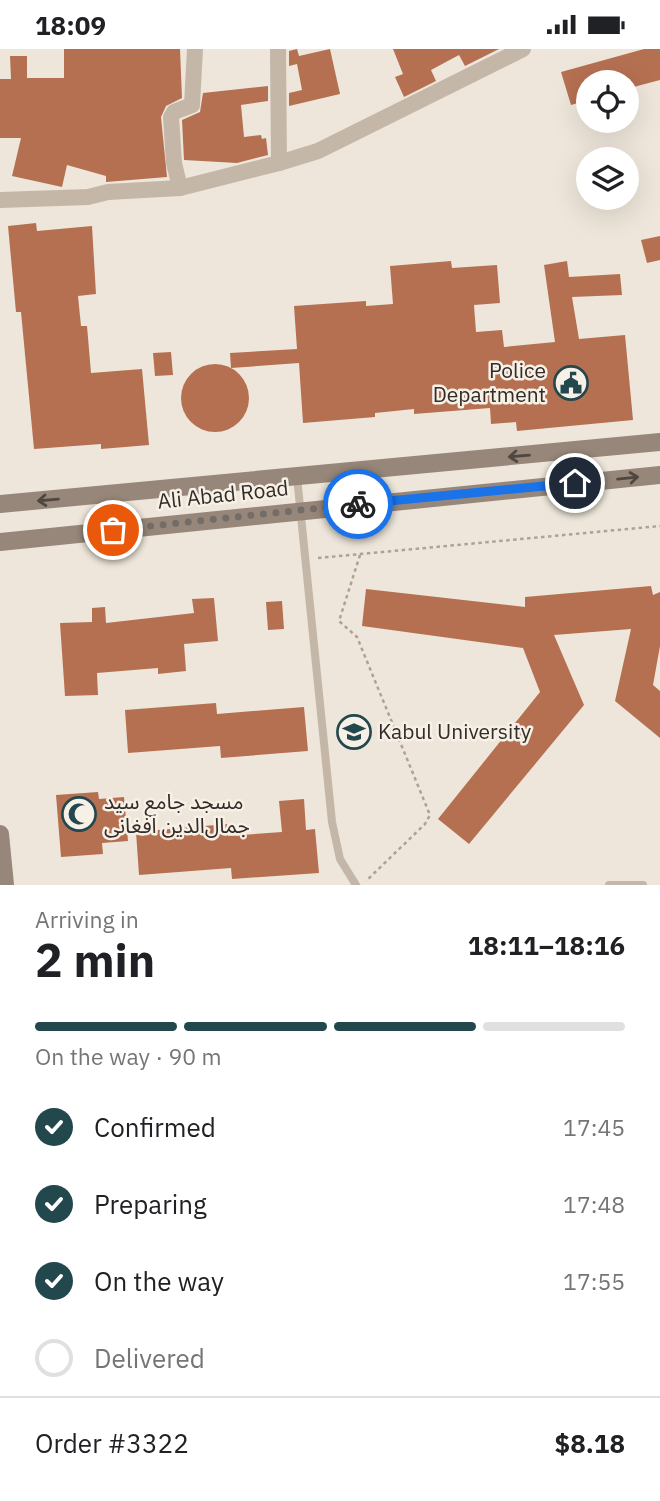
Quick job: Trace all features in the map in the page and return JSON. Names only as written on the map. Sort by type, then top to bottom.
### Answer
[{"type":"street","points":[[180,188],[174,163],[171,117],[174,112],[192,103],[195,49]]},
{"type":"street","points":[[278,49],[279,163]]},
{"type":"street","points":[[0,199],[88,197],[108,192],[180,188],[279,163],[318,151],[493,56],[523,49]]},
{"type":"street","name":"Ali Abad Road","points":[[0,504],[660,443]]},
{"type":"street","points":[[572,451],[575,483]]},
{"type":"street","name":"Ali Abad Road","points":[[0,542],[660,475]]},
{"type":"street","points":[[0,834],[5,885]]},
{"type":"lane","points":[[297,477],[332,822],[340,859],[359,885]]},
{"type":"lane","points":[[609,885],[643,885]]},
{"type":"path","points":[[306,559],[660,526]]},
{"type":"path","points":[[359,885],[425,824],[430,815],[357,637],[339,621],[360,555]]},
{"type":"building","points":[[64,49],[180,49],[182,98],[166,106],[161,117],[167,177],[106,182],[106,176],[67,165],[62,187],[12,176],[21,138],[0,138],[0,79],[11,79],[10,56],[27,56],[27,78],[64,78]]},
{"type":"building","points":[[297,49],[299,56],[330,49],[340,94],[289,106],[289,93],[302,90],[297,64],[289,66],[289,51]]},
{"type":"building","points":[[393,49],[499,49],[465,66],[459,55],[431,70],[436,81],[404,97],[395,77],[403,74]]},
{"type":"building","points":[[644,49],[660,49],[660,80],[639,86],[639,70],[576,70],[576,104],[571,105],[561,72]]},
{"type":"building","points":[[268,86],[268,101],[241,105],[244,137],[261,135],[262,139],[266,138],[268,155],[237,163],[184,160],[182,120],[200,112],[203,93]]},
{"type":"building","points":[[36,223],[37,231],[92,226],[96,294],[78,296],[81,326],[87,326],[91,373],[142,369],[149,445],[101,449],[101,444],[34,449],[21,312],[16,312],[8,226]]},
{"type":"building","points":[[660,236],[660,260],[647,263],[641,240]]},
{"type":"building","points":[[451,261],[452,268],[497,265],[500,303],[474,305],[476,332],[502,330],[504,347],[555,342],[544,265],[567,261],[569,277],[620,274],[622,295],[572,297],[579,339],[625,335],[633,420],[517,431],[516,422],[491,424],[490,408],[414,414],[414,409],[375,413],[375,417],[303,423],[299,363],[231,368],[230,353],[297,349],[294,306],[366,301],[366,306],[393,304],[390,266]]},
{"type":"building","points":[[171,352],[173,375],[155,376],[153,353]]},
{"type":"building","points":[[222,364],[243,379],[249,391],[247,411],[239,422],[222,432],[208,432],[191,422],[183,411],[181,391],[191,374],[202,366]]},
{"type":"building","points":[[651,586],[653,595],[660,592],[660,646],[653,685],[660,691],[660,738],[615,701],[631,629],[554,635],[584,705],[469,844],[438,819],[540,692],[523,648],[362,626],[366,589],[525,607],[525,597]]},
{"type":"building","points":[[214,598],[218,641],[184,644],[186,671],[158,674],[158,668],[97,673],[98,695],[65,696],[60,623],[92,622],[92,608],[105,607],[106,623],[194,613],[192,599]]},
{"type":"building","points":[[282,601],[284,629],[268,630],[266,602]]},
{"type":"building","points":[[216,703],[217,714],[304,707],[308,751],[221,758],[220,746],[128,753],[125,710]]},
{"type":"building","points":[[98,792],[99,799],[124,797],[128,841],[102,843],[103,854],[61,857],[56,795]]},
{"type":"building","points":[[304,799],[306,830],[315,829],[319,873],[232,879],[231,868],[139,875],[136,832],[227,824],[228,836],[282,832],[279,801]]},
{"type":"way so far","points":[[113,530],[358,504]]},
{"type":"place","name":"Police Department","points":[[571,383]]},
{"type":"place","name":"Kabul University","points":[[354,732]]},
{"type":"place","name":"مسجد جامع سید جمال‌الدین افغانی","points":[[79,814]]},
{"type":"route","points":[[358,504],[575,483]]}]
